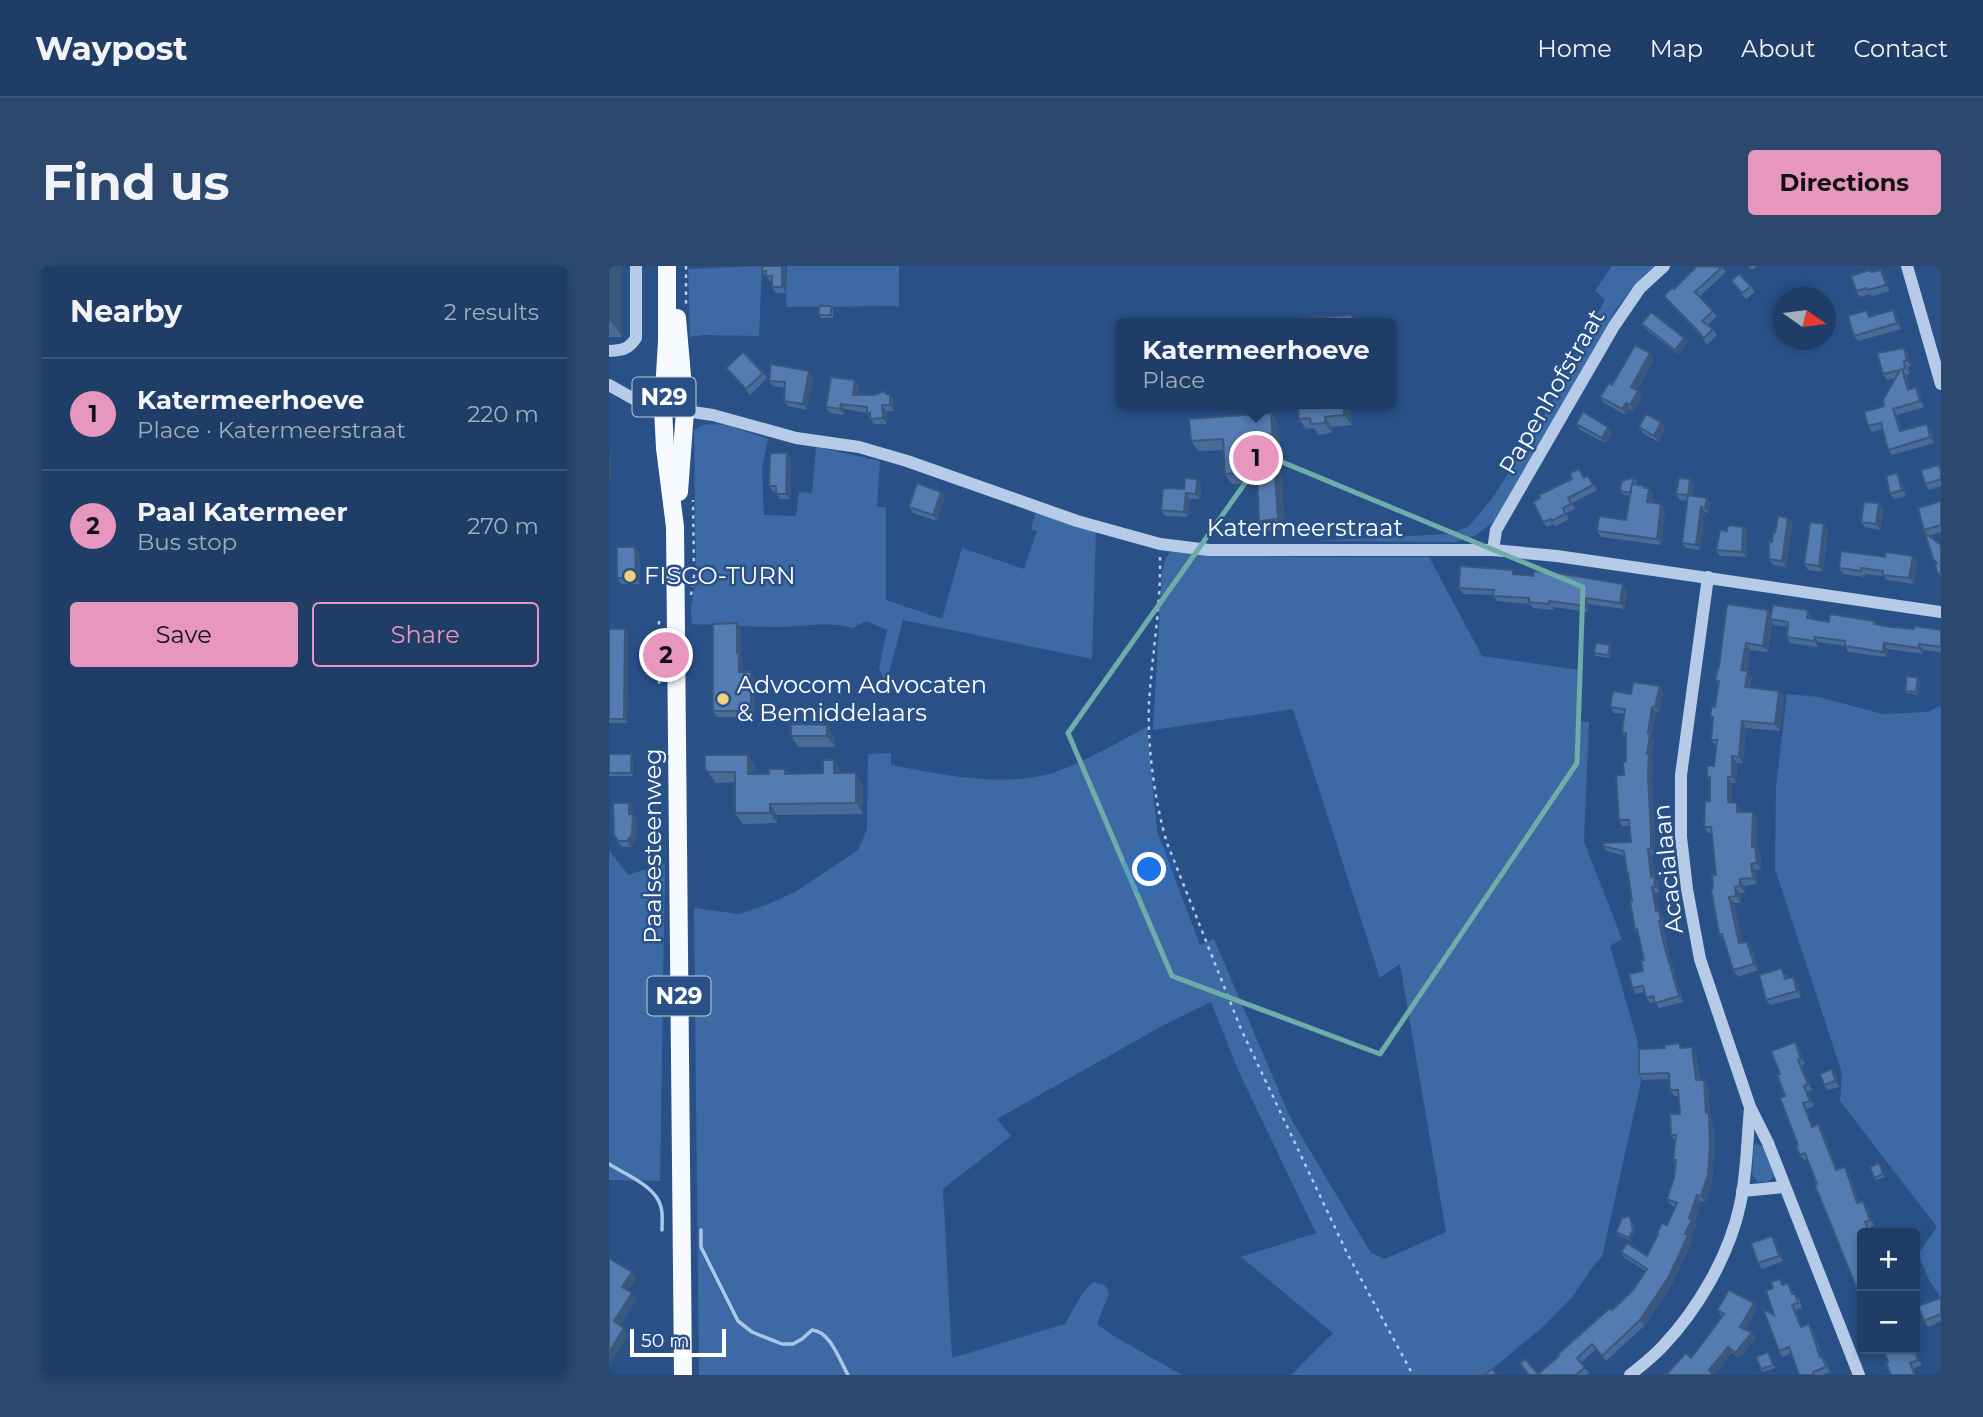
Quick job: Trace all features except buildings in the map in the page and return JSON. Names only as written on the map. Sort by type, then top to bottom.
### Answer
[{"type":"main road","name":"Paalsesteenweg","points":[[667,266],[663,408],[675,527]]},
{"type":"main road","name":"Paalsesteenweg","points":[[676,266],[685,411],[675,527],[683,1375]]},
{"type":"street","points":[[609,351],[631,346],[636,338],[636,266]]},
{"type":"street","name":"Papenhofstraat","points":[[1493,550],[1496,530],[1614,326],[1640,288],[1664,266]]},
{"type":"street","points":[[1907,266],[1941,384]]},
{"type":"street","name":"Katermeerstraat","points":[[609,385],[641,403],[729,419],[796,438],[859,447],[907,461],[1077,521],[1160,544],[1209,550],[1493,550],[1557,555],[1941,612]]},
{"type":"street","name":"Acacialaan","points":[[1708,577],[1681,775],[1681,837],[1700,959],[1750,1107],[1768,1143],[1859,1375]]},
{"type":"street","name":"Acacialaan","points":[[1630,1375],[1685,1321],[1707,1285],[1733,1230],[1742,1191],[1750,1107]]},
{"type":"street","points":[[1742,1191],[1784,1187]]},
{"type":"path","points":[[1160,544],[1149,703],[1149,729],[1159,817],[1241,1029],[1348,1255],[1413,1375]]},
{"type":"highlighted area","points":[[1265,455],[1583,587],[1577,763],[1380,1054],[1172,976],[1068,733]]},
{"type":"shaded area","points":[[762,266],[759,336],[690,337],[688,269]]},
{"type":"shaded area","points":[[787,266],[899,266],[899,306],[786,307]]},
{"type":"shaded area","points":[[1612,266],[1655,266],[1640,279],[1616,309],[1498,519],[1476,535],[1456,542],[1311,541],[1448,534],[1468,527],[1491,500],[1553,400],[1605,300],[1595,291]]},
{"type":"shaded area","points":[[703,425],[730,426],[768,439],[762,469],[764,515],[796,516],[799,492],[812,493],[816,447],[880,461],[877,507],[886,507],[886,600],[942,619],[962,548],[1024,569],[1037,531],[1031,529],[1036,511],[1096,532],[1092,659],[903,620],[886,684],[879,668],[887,630],[866,621],[852,628],[826,625],[780,627],[692,624],[691,608],[696,578],[694,430]]},
{"type":"shaded area","points":[[1172,551],[1269,556],[1429,557],[1482,656],[1580,670],[1576,721],[1589,722],[1584,842],[1622,939],[1610,946],[1637,1039],[1641,1082],[1602,1257],[1573,1296],[1545,1325],[1485,1375],[1291,1375],[1333,1333],[1241,1257],[1316,1233],[1238,1070],[1211,1002],[1162,1026],[997,1119],[1011,1136],[943,1189],[952,1358],[1065,1324],[1082,1294],[1093,1282],[1105,1285],[1109,1294],[1097,1324],[1182,1375],[699,1375],[694,908],[739,914],[766,905],[795,892],[858,850],[867,829],[868,754],[891,753],[891,765],[935,773],[979,779],[1023,779],[1066,768],[1147,727],[1157,831],[1200,945],[1214,939],[1290,1117],[1371,1253],[1385,1259],[1446,1232],[1400,964],[1380,978],[1293,709],[1153,730],[1162,570]]},
{"type":"shaded area","points":[[1787,694],[1819,697],[1882,714],[1928,712],[1940,706],[1941,1298],[1930,1282],[1920,1259],[1920,1251],[1937,1227],[1840,1101],[1842,1073],[1775,869],[1776,786]]},
{"type":"shaded area","points":[[609,850],[628,875],[665,863],[660,1181],[609,1180]]},
{"type":"shaded area","points":[[1754,1145],[1764,1147],[1774,1174],[1772,1179],[1766,1182],[1758,1182],[1752,1175]]},
{"type":"waterway","points":[[609,1164],[653,1193],[661,1207],[662,1230]]},
{"type":"waterway","points":[[701,1230],[701,1247],[738,1321],[752,1332],[782,1344],[793,1344],[812,1330],[818,1332],[824,1335],[834,1348],[848,1375]]},
{"type":"place","name":"Katermeerhoeve","points":[[1256,458]]},
{"type":"place","name":"FISCO-TURN","points":[[630,576]]},
{"type":"place","name":"Paal Katermeer","points":[[666,655]]},
{"type":"place","name":"Advocom Advocaten & Bemiddelaars","points":[[723,699]]}]
